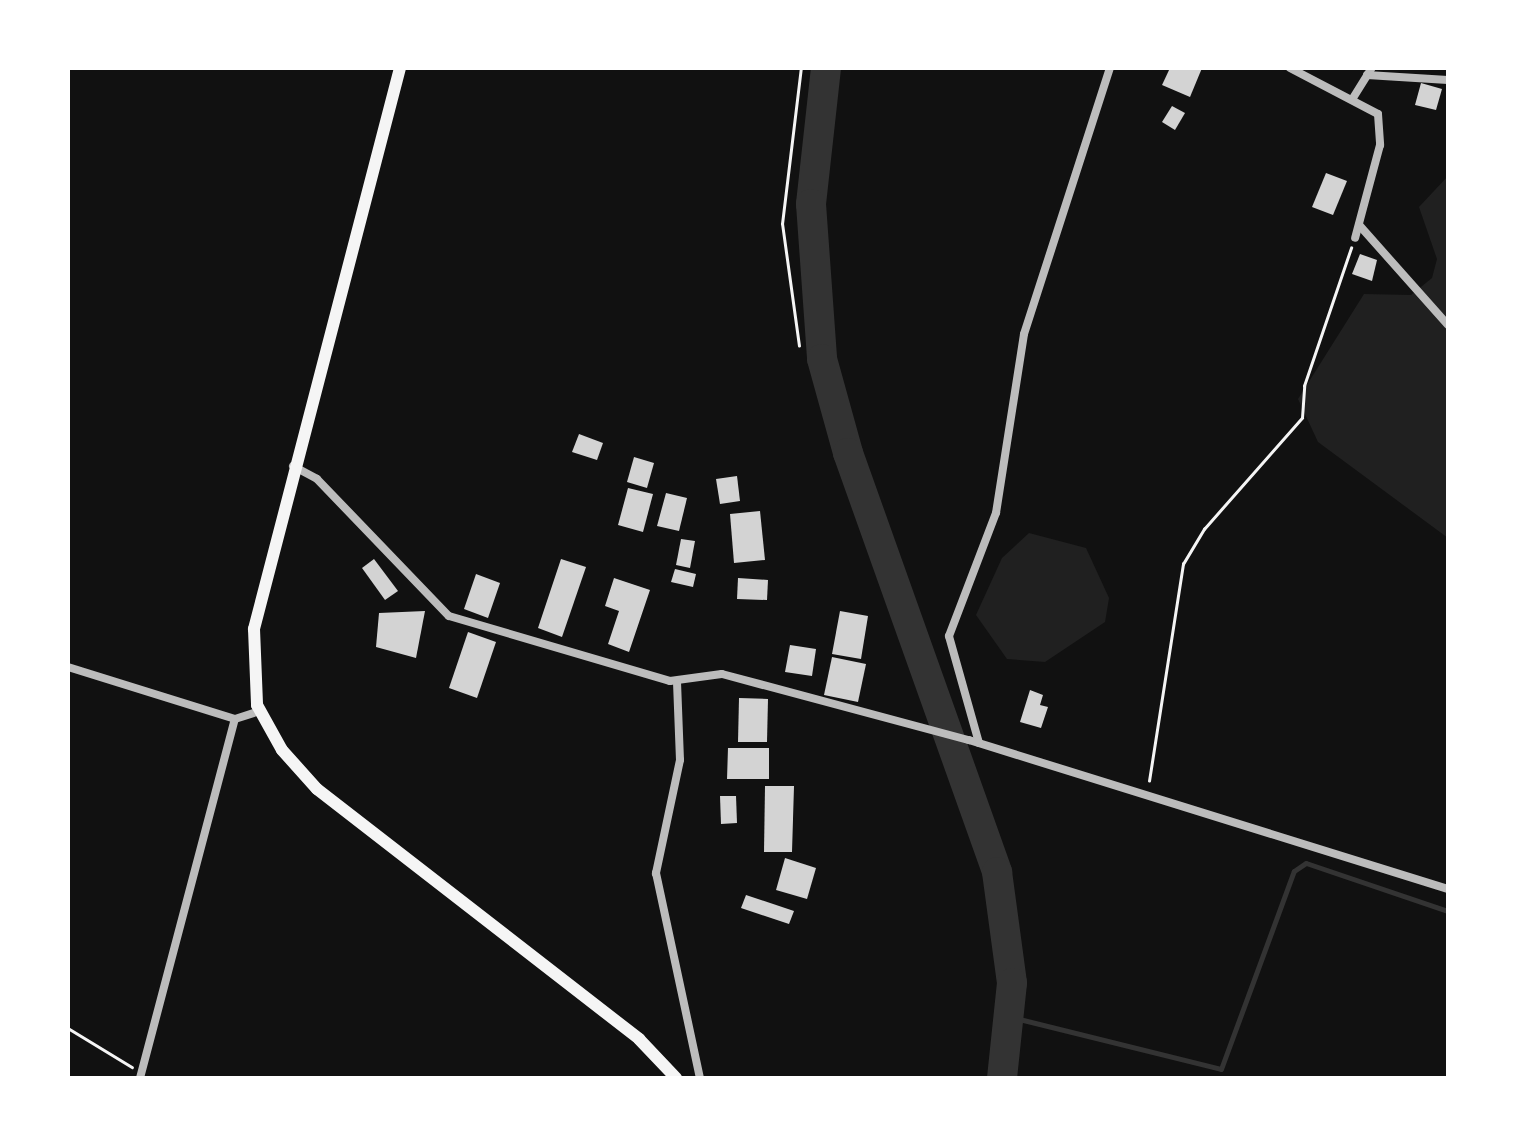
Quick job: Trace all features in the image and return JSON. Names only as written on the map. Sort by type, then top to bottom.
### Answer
[{"type":"main road","points":[[400,68],[292,466],[254,630],[260,711],[317,790],[640,1039],[676,1078]]},
{"type":"street","points":[[974,742],[949,636],[996,513],[1024,334],[1110,68]]},
{"type":"street","points":[[1290,68],[1354,98],[1378,114],[1380,144],[1355,238]]},
{"type":"street","points":[[1354,98],[1369,72],[1448,80]]},
{"type":"street","points":[[1360,226],[1448,325]]},
{"type":"street","points":[[292,466],[318,479],[450,616],[678,682],[722,674],[974,742],[1148,793],[1448,890]]},
{"type":"street","points":[[68,667],[235,718],[260,711]]},
{"type":"street","points":[[678,682],[680,760],[656,873],[700,1078]]},
{"type":"street","points":[[141,1076],[235,718]]},
{"type":"path","points":[[799,346],[782,224],[801,68]]},
{"type":"path","points":[[1148,793],[1183,564],[1204,528],[1302,418],[1304,386],[1355,238]]},
{"type":"path","points":[[68,1028],[141,1076]]},
{"type":"shaded area","points":[[1448,176],[1448,538],[1318,442],[1298,399],[1364,294],[1411,295],[1432,278],[1437,259],[1419,207]]},
{"type":"shaded area","points":[[1029,533],[1086,548],[1109,598],[1105,622],[1045,662],[1007,659],[976,615],[1002,558]]},
{"type":"building","points":[[1170,68],[1202,68],[1190,97],[1162,85]]},
{"type":"building","points":[[1421,83],[1442,89],[1436,110],[1415,105]]},
{"type":"building","points":[[1172,106],[1185,113],[1175,130],[1162,122]]},
{"type":"building","points":[[1326,173],[1347,181],[1333,215],[1312,207]]},
{"type":"building","points":[[1360,254],[1377,260],[1372,281],[1352,274]]},
{"type":"building","points":[[579,434],[603,443],[597,460],[572,452]]},
{"type":"building","points":[[634,457],[654,463],[647,488],[627,482]]},
{"type":"building","points":[[737,476],[740,501],[720,504],[716,479]]},
{"type":"building","points":[[628,488],[653,494],[643,532],[618,525]]},
{"type":"building","points":[[666,493],[687,498],[679,531],[657,526]]},
{"type":"building","points":[[760,511],[765,560],[734,563],[730,514]]},
{"type":"building","points":[[681,539],[695,541],[690,568],[676,565]]},
{"type":"building","points":[[374,559],[398,591],[385,600],[362,568]]},
{"type":"building","points":[[561,559],[586,567],[562,637],[538,628]]},
{"type":"building","points":[[675,569],[696,574],[693,587],[671,582]]},
{"type":"building","points":[[476,574],[500,583],[488,618],[464,609]]},
{"type":"building","points":[[614,578],[650,590],[629,652],[608,644],[619,611],[605,606]]},
{"type":"building","points":[[738,578],[768,580],[767,600],[737,599]]},
{"type":"building","points":[[425,611],[416,658],[376,647],[379,613]]},
{"type":"building","points":[[840,611],[868,616],[861,659],[832,654]]},
{"type":"building","points":[[468,632],[496,642],[477,698],[449,688]]},
{"type":"building","points":[[790,645],[816,649],[812,676],[785,672]]},
{"type":"building","points":[[832,657],[866,664],[858,702],[824,695]]},
{"type":"building","points":[[1030,690],[1043,695],[1040,705],[1048,707],[1041,728],[1020,722]]},
{"type":"building","points":[[739,698],[768,699],[767,742],[738,742]]},
{"type":"building","points":[[728,748],[769,748],[769,779],[727,779]]},
{"type":"building","points":[[765,786],[794,786],[792,852],[764,852]]},
{"type":"building","points":[[720,796],[736,796],[737,823],[721,824]]},
{"type":"building","points":[[785,858],[816,868],[807,899],[776,890]]},
{"type":"building","points":[[746,895],[794,911],[789,924],[741,908]]},
{"type":"waterway","points":[[826,68],[811,204],[822,359],[848,453],[997,872],[1012,983],[1002,1078]]},
{"type":"waterway","points":[[1011,1017],[1221,1069],[1294,871],[1306,863],[1448,911]]}]
